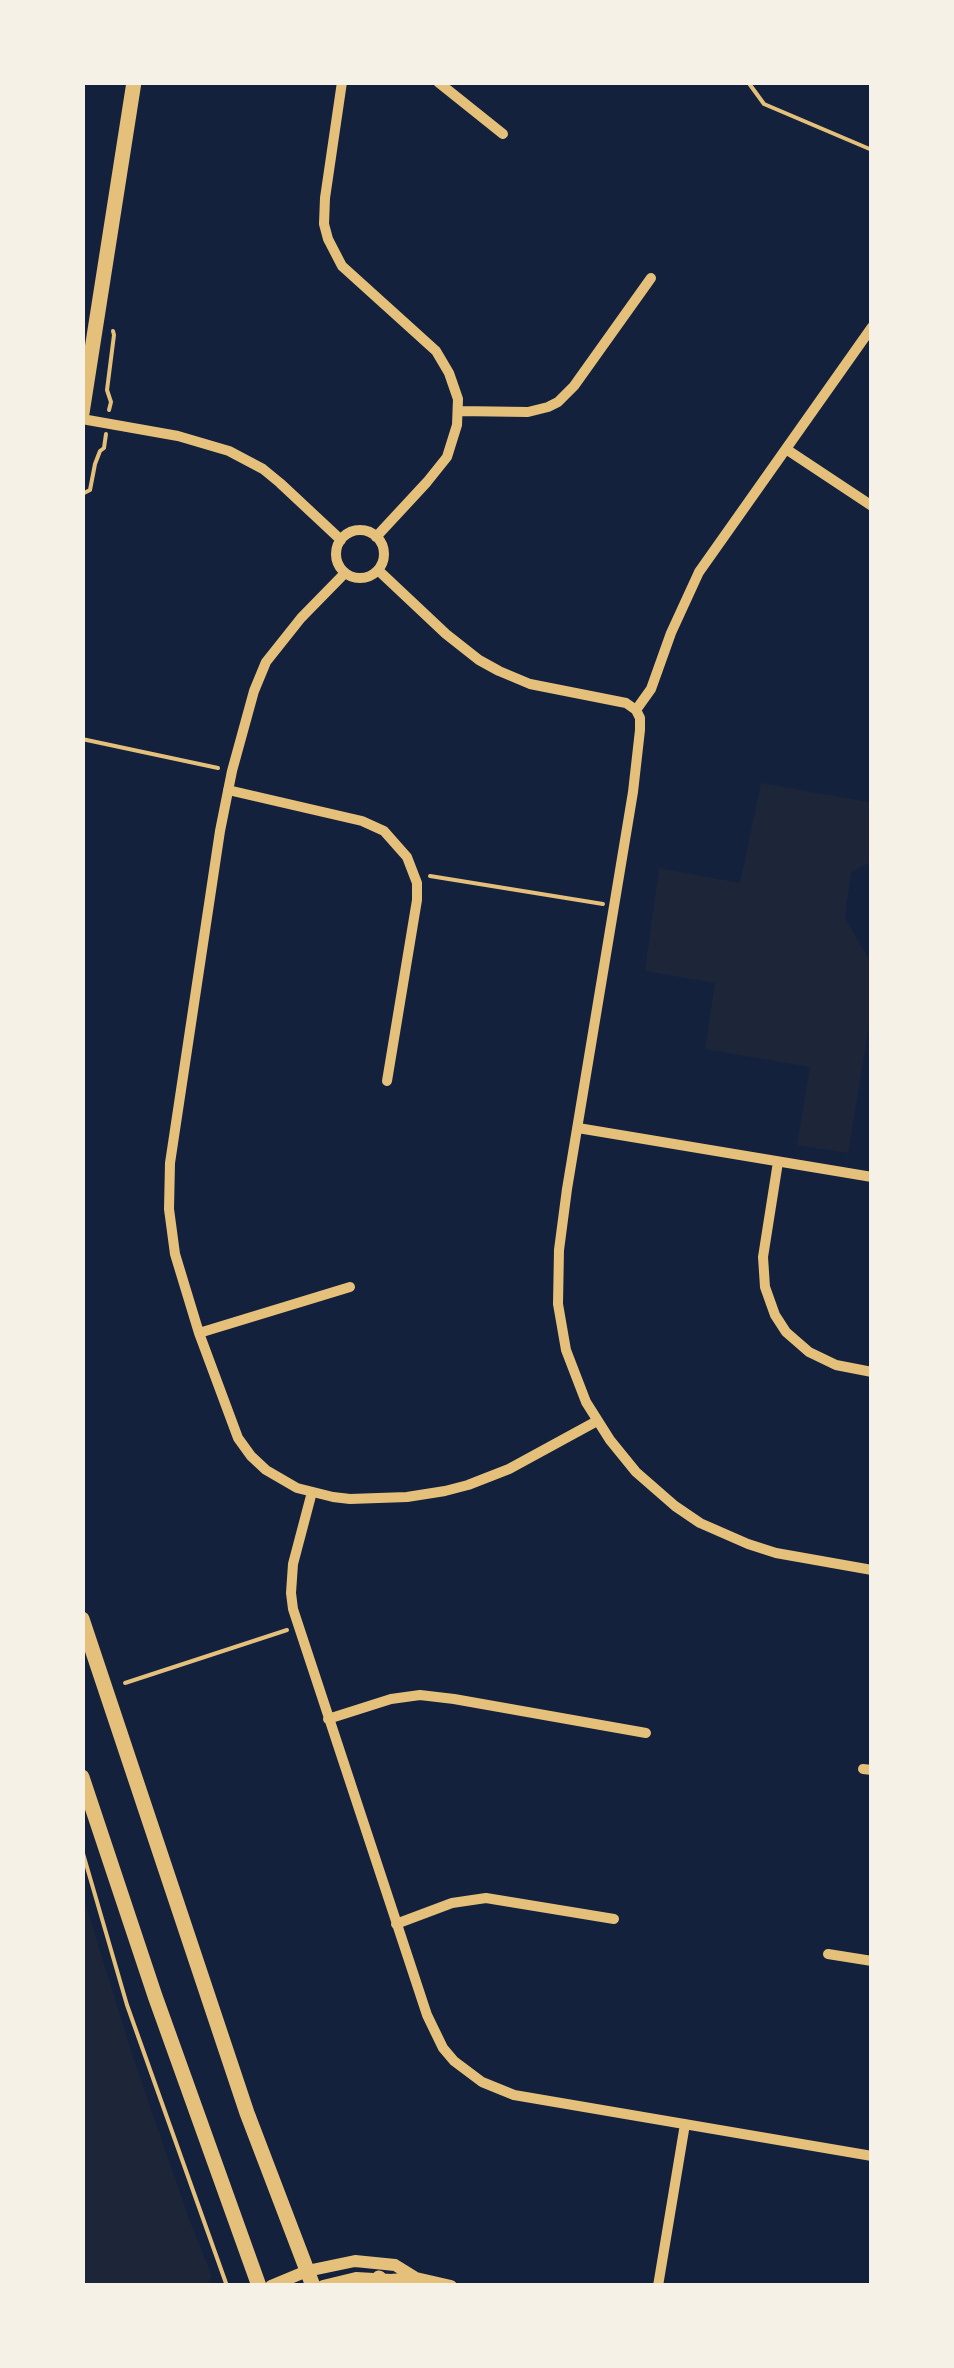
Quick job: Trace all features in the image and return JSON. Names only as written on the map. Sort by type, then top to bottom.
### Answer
[{"type":"main road","points":[[82,416],[134,82]]},
{"type":"main road","points":[[82,1619],[247,2113],[310,2278]]},
{"type":"main road","points":[[82,1776],[155,1996],[259,2286]]},
{"type":"street","points":[[342,82],[324,198],[328,239],[342,266],[436,351],[455,388],[458,411],[447,457],[376,536]]},
{"type":"street","points":[[438,82],[503,134]]},
{"type":"street","points":[[458,411],[528,412],[558,402],[574,386],[651,278]]},
{"type":"street","points":[[636,710],[651,689],[699,572],[872,327]]},
{"type":"street","points":[[82,416],[229,451],[280,483],[342,540]]},
{"type":"street","points":[[786,449],[872,506]]},
{"type":"street","points":[[354,531],[376,536],[384,549],[378,570],[358,578],[345,573],[336,554],[342,540],[354,531]]},
{"type":"street","points":[[378,570],[455,642],[499,671],[530,684],[626,703],[640,718],[639,745],[561,1236],[558,1304],[566,1350],[597,1421],[636,1472],[700,1522],[776,1553],[872,1570]]},
{"type":"street","points":[[345,573],[301,618],[266,662],[232,771],[173,1143],[168,1186],[175,1254],[238,1438],[251,1456],[280,1480],[333,1497],[372,1499],[445,1491],[509,1469],[597,1421]]},
{"type":"street","points":[[228,790],[373,825],[400,847],[416,876],[416,915],[387,1081]]},
{"type":"street","points":[[578,1128],[872,1177]]},
{"type":"street","points":[[778,1162],[762,1257],[765,1287],[775,1315],[786,1332],[809,1352],[836,1365],[872,1372]]},
{"type":"street","points":[[199,1333],[350,1287]]},
{"type":"street","points":[[312,1492],[297,1546],[293,1609],[434,2032],[454,2061],[514,2096],[872,2156]]},
{"type":"street","points":[[328,1719],[392,1699],[420,1695],[646,1733]]},
{"type":"street","points":[[396,1924],[452,1903],[486,1898],[614,1919]]},
{"type":"street","points":[[828,1954],[872,1961]]},
{"type":"street","points":[[658,2286],[685,2124]]},
{"type":"street","points":[[271,2286],[310,2278],[345,2261],[395,2265],[416,2278]]},
{"type":"street","points":[[323,2286],[356,2278],[376,2282],[416,2278],[451,2286]]},
{"type":"path","points":[[748,82],[764,104],[872,150]]},
{"type":"path","points":[[111,402],[107,390],[114,335]]},
{"type":"path","points":[[82,494],[90,490],[97,456],[104,448]]},
{"type":"path","points":[[82,738],[232,771]]},
{"type":"path","points":[[416,876],[614,906]]},
{"type":"path","points":[[125,1683],[298,1626]]},
{"type":"path","points":[[82,1850],[127,2006],[227,2286]]},
{"type":"shaded area","points":[[761,783],[868,802],[871,807],[871,862],[851,872],[845,918],[872,965],[871,1014],[848,1153],[797,1145],[810,1067],[705,1049],[715,983],[645,971],[659,868],[740,883]]},
{"type":"shaded area","points":[[82,1893],[133,2057],[212,2276],[207,2285],[83,2285]]}]
